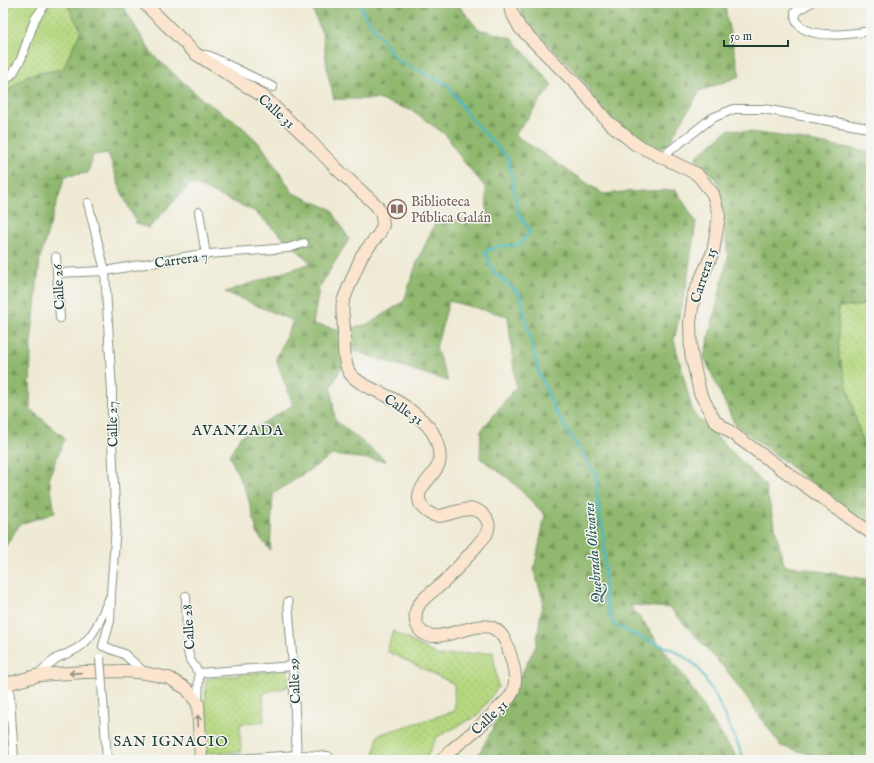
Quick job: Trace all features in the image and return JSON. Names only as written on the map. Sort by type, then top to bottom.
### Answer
[{"type":"street","points":[[3,83],[21,59],[35,19],[46,3]]},
{"type":"street","name":"Calle 31","points":[[144,3],[196,54],[264,97],[377,206],[382,216],[383,225],[379,234],[362,255],[351,279],[341,308],[344,325],[345,360],[348,370],[351,375],[367,387],[393,399],[432,430],[436,439],[440,461],[420,493],[420,501],[424,510],[433,515],[439,516],[466,510],[477,510],[489,521],[489,529],[486,535],[453,573],[417,607],[415,618],[419,629],[430,635],[442,635],[459,632],[476,626],[484,625],[492,627],[504,638],[514,666],[515,686],[513,693],[478,728],[449,752],[442,760]]},
{"type":"street","name":"Carrera 15","points":[[510,3],[511,11],[520,28],[580,88],[607,121],[635,144],[663,156],[697,174],[712,194],[719,216],[713,252],[694,294],[690,323],[691,353],[700,393],[715,421],[871,533]]},
{"type":"street","points":[[810,3],[795,12],[797,23],[807,31],[825,34],[850,34],[871,31]]},
{"type":"street","points":[[196,54],[210,56],[273,87]]},
{"type":"street","points":[[663,156],[712,118],[734,109],[764,109],[836,123],[868,128],[871,127]]},
{"type":"street","name":"Calle 27","points":[[88,203],[105,271],[109,318],[112,392],[112,443],[116,525],[110,621],[103,646],[124,654],[145,673]]},
{"type":"street","points":[[199,212],[206,254]]},
{"type":"street","name":"Carrera 7","points":[[57,273],[105,271],[206,254],[288,248],[304,243]]},
{"type":"street","name":"Calle 26","points":[[56,257],[60,318]]},
{"type":"street","points":[[39,675],[57,659],[81,646],[93,634],[111,594]]},
{"type":"street","name":"Calle 28","points":[[186,596],[187,647],[190,660],[199,673]]},
{"type":"street","name":"Calle 29","points":[[288,602],[293,666],[297,758]]},
{"type":"street","points":[[100,658],[107,760]]},
{"type":"street","points":[[201,760],[198,704],[199,673],[293,666]]},
{"type":"street","points":[[14,760],[5,681],[39,675],[84,672],[126,671],[145,673],[169,678],[187,689],[198,704]]},
{"type":"street","points":[[221,760],[328,756]]},
{"type":"green space","points":[[15,3],[66,3],[81,30],[63,69],[28,75],[3,94],[3,12]]},
{"type":"green space","points":[[66,3],[121,3],[152,54],[202,99],[240,125],[261,145],[293,193],[331,209],[349,239],[319,288],[313,324],[343,330],[369,324],[404,301],[416,265],[436,221],[487,217],[486,188],[463,161],[446,135],[413,111],[378,99],[334,99],[328,75],[323,36],[310,3],[462,3],[459,6],[478,29],[512,38],[552,85],[515,135],[603,194],[676,190],[696,222],[687,282],[674,340],[693,413],[765,485],[784,565],[871,580],[871,760],[829,760],[781,746],[727,671],[670,608],[630,605],[683,675],[717,729],[739,760],[486,760],[478,756],[536,646],[543,600],[534,570],[545,515],[508,478],[480,458],[481,431],[516,387],[508,316],[449,301],[436,348],[448,381],[351,350],[331,387],[335,420],[386,461],[332,455],[273,494],[270,550],[258,535],[247,494],[229,455],[240,437],[293,405],[276,359],[293,321],[225,292],[311,263],[254,211],[191,183],[149,228],[137,224],[121,191],[108,153],[93,155],[88,173],[65,176],[40,258],[31,344],[30,409],[65,438],[49,477],[55,513],[20,524],[3,550],[3,94],[28,75],[63,69],[81,30]]},
{"type":"green space","points":[[518,3],[725,3],[727,20],[740,76],[700,91],[667,146],[655,150],[602,112],[583,80],[523,18]]},
{"type":"green space","points":[[729,129],[787,137],[871,152],[871,305],[838,307],[839,357],[871,474],[871,528],[734,423],[704,357],[728,257],[718,182],[695,158]]},
{"type":"green space","points":[[871,305],[871,474],[839,357],[838,307]]},
{"type":"green space","points":[[393,631],[439,656],[493,652],[498,687],[477,716],[437,737],[425,760],[373,760],[378,735],[455,711],[454,684],[387,651]]},
{"type":"green space","points":[[288,669],[288,687],[263,693],[264,721],[240,724],[241,752],[204,753],[206,679]]},
{"type":"waterway","name":"Quebrada Olivares","points":[[360,3],[365,16],[397,60],[448,85],[471,119],[508,158],[518,212],[530,231],[519,245],[499,246],[485,252],[494,272],[520,295],[538,370],[555,411],[596,475],[597,497],[604,540],[605,601],[614,625],[674,650],[697,666],[716,697],[743,756],[747,760]]},
{"type":"place","name":"Biblioteca Pública Galán","points":[[397,209]]},
{"type":"district","name":"AVANZADA","points":[[238,430]]},
{"type":"district","name":"SAN IGNACIO","points":[[171,741]]}]
